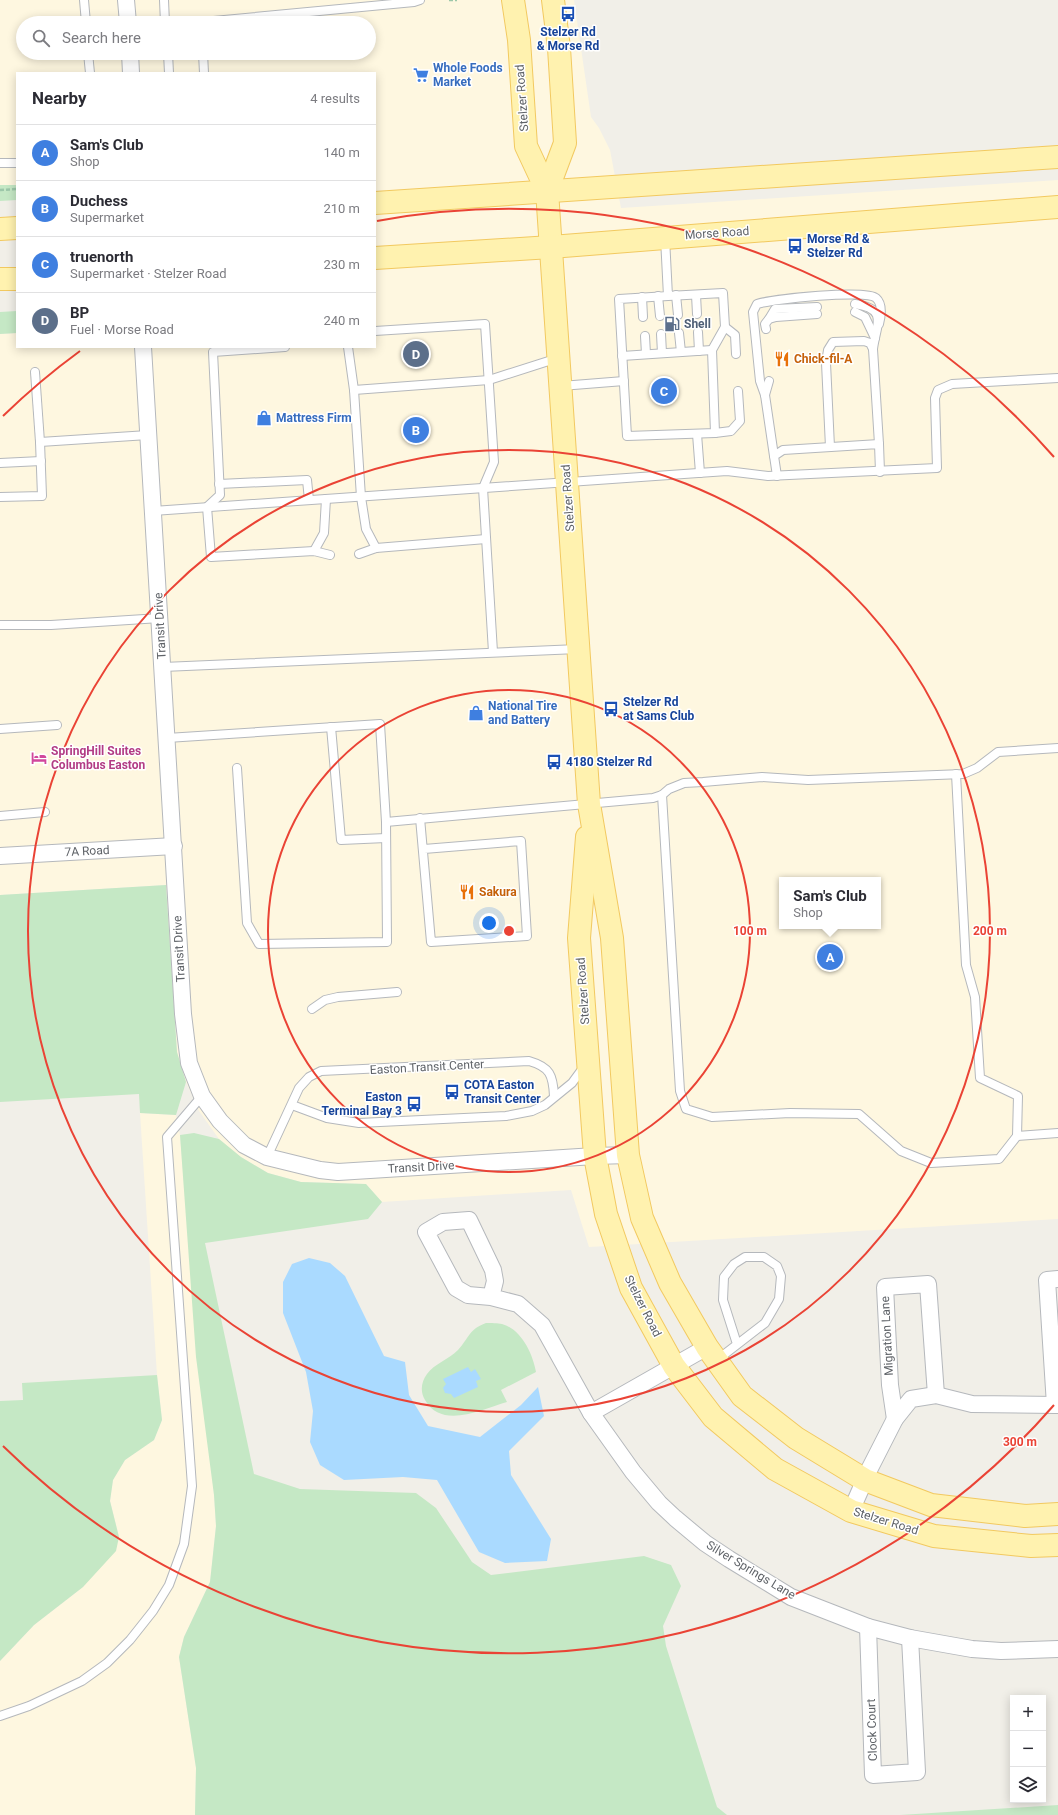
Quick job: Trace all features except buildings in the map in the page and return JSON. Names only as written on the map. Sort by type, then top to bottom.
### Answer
[{"type":"main road","name":"Stelzer Road","points":[[513,0],[519,40],[526,146],[547,191],[589,804],[612,938],[628,1156],[642,1218],[670,1283],[712,1354],[742,1396],[796,1438],[865,1480],[931,1505],[1025,1516],[1058,1514]]},
{"type":"main road","name":"Stelzer Road","points":[[547,191],[564,143],[559,48],[553,0]]},
{"type":"main road","points":[[376,203],[1058,156]]},
{"type":"main road","name":"Morse Road","points":[[376,258],[551,247],[1058,207]]},
{"type":"main road","points":[[0,229],[16,228]]},
{"type":"main road","points":[[0,279],[16,278]]},
{"type":"main road","name":"Stelzer Road","points":[[589,804],[579,938],[595,1156],[606,1214],[631,1288],[674,1366],[713,1417],[775,1469],[851,1511],[934,1536],[1031,1546],[1058,1544]]},
{"type":"street","points":[[126,0],[127,16]]},
{"type":"street","points":[[130,60],[131,72]]},
{"type":"street","name":"Transit Drive","points":[[143,348],[183,1014],[189,1062],[202,1096],[220,1121],[244,1145],[267,1157],[320,1170],[338,1172],[595,1156],[628,1156]]},
{"type":"street","name":"7A Road","points":[[0,856],[174,846]]},
{"type":"street","name":"Silver Springs Lane","points":[[491,1297],[495,1281],[492,1270],[469,1220],[443,1222],[426,1232],[456,1288],[468,1295],[491,1297],[518,1304],[542,1325],[591,1413],[633,1472],[660,1503],[705,1543],[791,1597],[868,1626],[910,1638],[972,1649],[1001,1651],[1058,1649]]},
{"type":"street","points":[[851,1511],[895,1419],[911,1399],[936,1395],[972,1404],[1057,1405],[1047,1280],[1058,1279]]},
{"type":"street","name":"Migration Lane","points":[[895,1419],[890,1385],[885,1287],[928,1284],[936,1395]]},
{"type":"street","points":[[591,1413],[674,1366],[712,1354]]},
{"type":"street","name":"Clock Court","points":[[868,1626],[873,1775],[917,1772],[910,1638]]},
{"type":"lane","points":[[84,0],[85,16]]},
{"type":"lane","points":[[164,0],[165,16]]},
{"type":"lane","points":[[270,16],[414,2],[420,0]]},
{"type":"lane","points":[[89,60],[90,72]]},
{"type":"lane","points":[[168,60],[169,72]]},
{"type":"lane","points":[[203,60],[204,72]]},
{"type":"lane","points":[[0,163],[16,163]]},
{"type":"lane","points":[[665,237],[672,295],[678,315]]},
{"type":"lane","points":[[715,433],[712,350],[725,327],[723,293],[619,299],[627,436],[697,434],[715,433],[731,431],[740,421],[738,391]]},
{"type":"lane","points":[[777,476],[765,395],[760,381],[753,312],[757,304],[767,301],[820,296],[870,294],[877,298],[882,316],[874,338],[873,349],[880,472]]},
{"type":"lane","points":[[696,295],[697,314]]},
{"type":"lane","points":[[658,296],[660,316]]},
{"type":"lane","points":[[642,297],[643,317]]},
{"type":"lane","points":[[874,338],[864,317],[855,308],[866,306],[871,309],[878,318],[879,324]]},
{"type":"lane","points":[[766,329],[765,324],[775,309],[817,310]]},
{"type":"lane","points":[[376,331],[485,324],[494,462],[484,488],[493,652]]},
{"type":"lane","points":[[725,327],[735,335],[736,354]]},
{"type":"lane","points":[[698,332],[699,351]]},
{"type":"lane","points":[[679,333],[681,352]]},
{"type":"lane","points":[[661,334],[662,353]]},
{"type":"lane","points":[[645,336],[646,354]]},
{"type":"lane","points":[[830,447],[826,363],[828,350],[833,342],[864,341],[870,343],[873,349]]},
{"type":"lane","points":[[207,507],[220,495],[213,352],[271,348]]},
{"type":"lane","points":[[348,348],[354,390],[361,497],[366,529],[376,548]]},
{"type":"lane","points":[[622,356],[712,350]]},
{"type":"lane","points":[[354,390],[489,380],[559,358]]},
{"type":"lane","points":[[0,497],[42,496],[35,372]]},
{"type":"lane","points":[[153,511],[727,471],[777,476],[937,468],[935,398],[938,390],[952,384],[1058,378]]},
{"type":"lane","points":[[561,386],[624,381]]},
{"type":"lane","points":[[765,395],[769,381]]},
{"type":"lane","points":[[40,442],[148,434]]},
{"type":"lane","points":[[697,434],[700,473]]},
{"type":"lane","points":[[774,456],[783,450],[878,444]]},
{"type":"lane","points":[[0,463],[41,461]]},
{"type":"lane","points":[[219,484],[307,480],[309,500]]},
{"type":"lane","points":[[314,552],[324,533],[326,499]]},
{"type":"lane","points":[[207,507],[211,557],[314,552],[330,555]]},
{"type":"lane","points":[[359,554],[376,548],[486,539]]},
{"type":"lane","points":[[0,625],[51,625],[160,618]]},
{"type":"lane","points":[[163,667],[578,648]]},
{"type":"lane","points":[[167,738],[380,724],[386,822],[387,942],[260,944],[247,923],[238,768]]},
{"type":"lane","points":[[0,728],[57,725]]},
{"type":"lane","points":[[331,727],[341,840],[386,838]]},
{"type":"lane","points":[[386,822],[652,798],[662,795],[669,789],[684,783],[762,777],[808,780],[963,774],[977,768],[998,752],[1058,748]]},
{"type":"lane","points":[[662,795],[680,1091],[686,1109],[712,1117],[790,1113],[859,1114],[901,1151],[931,1163],[999,1159],[1017,1136],[1018,1096],[980,1078],[975,996],[966,965],[956,774]]},
{"type":"lane","points":[[0,816],[45,812]]},
{"type":"lane","points":[[420,818],[424,849],[431,942],[527,936],[521,841],[424,849]]},
{"type":"lane","points":[[312,1009],[325,1000],[338,997],[397,992]]},
{"type":"lane","points":[[292,1104],[327,1118],[359,1123],[506,1116],[532,1111],[545,1105],[554,1096],[572,1083],[580,1074],[588,1060]]},
{"type":"lane","name":"Easton Transit Center","points":[[267,1157],[299,1088],[309,1077],[321,1071],[529,1061],[542,1064],[548,1070],[553,1084],[554,1096]]},
{"type":"lane","points":[[0,1716],[29,1706],[82,1681],[107,1663],[130,1640],[153,1612],[169,1585],[184,1544],[192,1486],[167,1137],[202,1096]]},
{"type":"lane","points":[[1017,1136],[1058,1133]]},
{"type":"lane","points":[[712,1354],[737,1344],[765,1323],[779,1299],[781,1276],[777,1266],[764,1257],[745,1257],[734,1264],[724,1278],[723,1300],[737,1344]]},
{"type":"path","points":[[449,0],[457,0]]},
{"type":"path","points":[[0,190],[16,189]]},
{"type":"shaded area","points":[[0,0],[574,0],[591,117],[599,128],[610,150],[621,208],[1058,180],[1058,1219],[589,1247],[571,1190],[382,1202],[366,1184],[301,1182],[268,1173],[241,1157],[219,1139],[199,1111],[186,1082],[177,1052],[166,885],[0,895],[0,334],[16,333],[16,348],[376,348],[376,72],[16,72],[16,185],[0,185]]},
{"type":"shaded area","points":[[140,1113],[176,1115],[180,1135],[189,1244],[214,1495],[216,1526],[210,1582],[184,1637],[179,1657],[196,1768],[195,1815],[0,1815],[0,1661],[34,1625],[83,1587],[119,1537],[110,1501],[113,1480],[125,1460],[154,1440],[162,1420],[157,1375]]},
{"type":"green space","points":[[0,185],[16,185],[16,200],[0,201]]},
{"type":"green space","points":[[16,311],[16,333],[0,334],[0,312]]},
{"type":"green space","points":[[166,885],[177,1052],[186,1082],[176,1115],[140,1113],[139,1094],[0,1102],[0,895]]},
{"type":"green space","points":[[194,1133],[219,1139],[241,1157],[268,1173],[301,1182],[366,1184],[382,1202],[368,1219],[205,1243],[254,1474],[300,1489],[416,1493],[436,1508],[472,1562],[491,1575],[644,1556],[671,1565],[681,1586],[663,1626],[666,1646],[717,1807],[727,1815],[195,1815],[196,1768],[179,1657],[184,1637],[210,1582],[216,1526],[214,1495],[196,1357],[180,1135]]},
{"type":"green space","points":[[486,1323],[502,1324],[515,1331],[529,1350],[536,1372],[501,1390],[507,1402],[463,1415],[452,1416],[441,1414],[432,1409],[422,1394],[423,1380],[430,1370],[458,1350],[476,1328]]},
{"type":"green space","points":[[157,1375],[162,1420],[154,1440],[125,1460],[113,1480],[110,1501],[119,1537],[116,1551],[83,1587],[34,1625],[0,1661],[0,1401],[23,1400],[22,1383]]},
{"type":"green space","points":[[1058,1805],[1058,1815],[900,1815]]},
{"type":"water","points":[[309,1258],[330,1263],[345,1276],[384,1356],[405,1362],[409,1395],[428,1426],[480,1437],[521,1405],[538,1387],[544,1416],[509,1451],[511,1475],[551,1539],[547,1561],[505,1563],[479,1552],[437,1480],[403,1477],[344,1480],[320,1465],[310,1442],[313,1411],[306,1372],[283,1313],[283,1282],[292,1264]]},
{"type":"water","points":[[468,1367],[471,1372],[475,1369],[481,1379],[476,1381],[478,1387],[454,1398],[451,1394],[445,1393],[443,1388],[446,1384],[443,1379]]},
{"type":"place","name":"Stelzer Rd & Morse Rd","points":[[568,14]]},
{"type":"place","name":"Whole Foods Market","points":[[421,75]]},
{"type":"place","name":"Morse Rd & Stelzer Rd","points":[[795,246]]},
{"type":"place","name":"Shell","points":[[672,324]]},
{"type":"place","name":"BP","points":[[416,354]]},
{"type":"place","name":"Chick-fil-A","points":[[782,359]]},
{"type":"place","name":"truenorth","points":[[664,391]]},
{"type":"place","name":"Mattress Firm","points":[[264,418]]},
{"type":"place","name":"Duchess","points":[[416,430]]},
{"type":"place","name":"Stelzer Rd at Sams Club","points":[[611,709]]},
{"type":"place","name":"National Tire and Battery","points":[[476,713]]},
{"type":"place","name":"SpringHill Suites Columbus Easton","points":[[39,758]]},
{"type":"place","name":"4180 Stelzer Rd","points":[[554,762]]},
{"type":"place","name":"Sakura","points":[[467,892]]},
{"type":"place","name":"Sam's Club","points":[[830,957]]},
{"type":"place","name":"COTA Easton Transit Center","points":[[452,1092]]},
{"type":"place","name":"Easton Terminal Bay 3","points":[[414,1104]]}]
